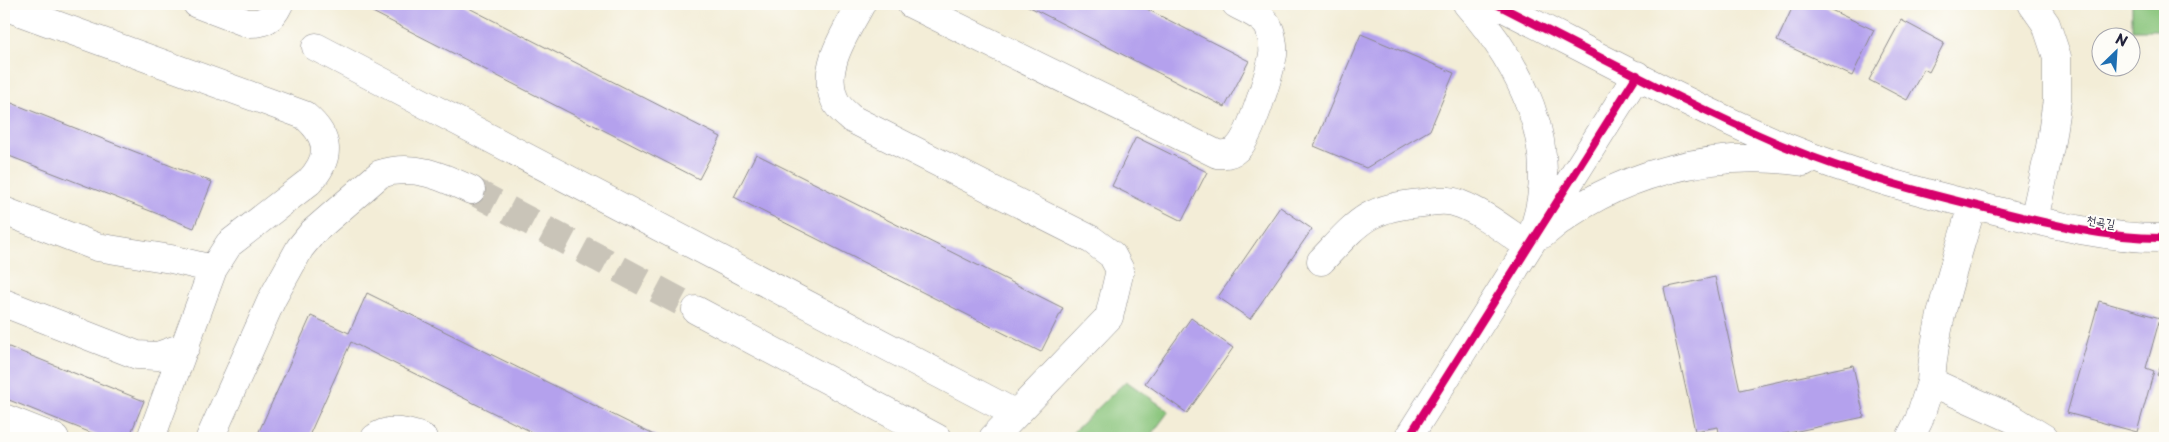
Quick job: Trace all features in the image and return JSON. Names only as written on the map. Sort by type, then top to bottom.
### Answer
[{"type":"street","points":[[197,4],[247,24],[253,24],[266,21],[276,11],[279,4]]},
{"type":"street","points":[[860,4],[835,55],[832,67],[831,81],[834,97],[839,106],[852,119],[1092,240],[1112,255],[1120,270],[1109,317],[992,438]]},
{"type":"street","points":[[911,4],[1217,154],[1225,155],[1237,150],[1242,144],[1258,105],[1273,53],[1269,27],[1257,14],[1236,4]]},
{"type":"street","points":[[1467,4],[1505,51],[1522,83],[1543,148],[1540,211],[1528,246]]},
{"type":"street","points":[[1496,4],[1637,75],[1785,146],[1841,167]]},
{"type":"street","points":[[2032,4],[2046,24],[2057,57],[2058,100],[2034,220]]},
{"type":"street","points":[[4,6],[46,12],[304,115],[318,127],[324,142],[325,156],[320,170],[309,182],[229,244],[213,269],[151,438]]},
{"type":"street","points":[[316,46],[1016,414]]},
{"type":"street","points":[[1408,438],[1637,75]]},
{"type":"street","points":[[1528,246],[1560,219],[1589,201],[1622,186],[1696,163],[1746,158],[1791,160],[1841,167]]},
{"type":"street","name":"천곡길","points":[[1841,167],[1972,205],[2034,220],[2139,238],[2165,238]]},
{"type":"street","points":[[210,438],[272,298],[296,254],[313,232],[380,174],[394,170],[414,169],[439,175],[471,190]]},
{"type":"street","points":[[1321,261],[1355,225],[1377,211],[1397,205],[1448,200],[1462,204],[1479,213],[1528,246]]},
{"type":"street","points":[[1910,438],[1919,420],[1931,382],[1932,353],[1972,205]]},
{"type":"street","points":[[4,210],[97,247],[171,259],[213,269]]},
{"type":"street","points":[[4,302],[137,355],[158,356],[186,346]]},
{"type":"street","points":[[696,310],[937,438]]},
{"type":"street","points":[[1931,382],[2013,419],[2044,438]]},
{"type":"street","points":[[4,418],[55,438]]},
{"type":"street","points":[[374,438],[380,434],[398,432],[423,438]]},
{"type":"green space","points":[[2132,4],[2165,4],[2165,30],[2132,28]]},
{"type":"green space","points":[[1126,381],[1169,411],[1149,438],[1067,438]]},
{"type":"building","points":[[357,4],[461,4],[721,137],[699,179]]},
{"type":"building","points":[[1024,4],[1137,4],[1249,61],[1225,107]]},
{"type":"building","points":[[1794,4],[1818,4],[1874,30],[1852,76],[1777,41]]},
{"type":"building","points":[[1901,20],[1944,43],[1929,72],[1924,69],[1907,100],[1869,80]]},
{"type":"building","points":[[1361,34],[1454,73],[1430,130],[1366,168],[1314,146]]},
{"type":"building","points":[[4,100],[212,182],[194,228],[4,154]]},
{"type":"building","points":[[1136,137],[1207,172],[1182,221],[1112,186]]},
{"type":"building","points":[[756,154],[1063,308],[1041,352],[734,197]]},
{"type":"building","points":[[1280,207],[1312,229],[1250,319],[1218,297]]},
{"type":"building","points":[[1715,277],[1740,390],[1853,365],[1864,417],[1765,438],[1720,438],[1718,427],[1695,431],[1664,288]]},
{"type":"building","points":[[367,293],[660,438],[544,438],[351,342],[308,438],[256,438],[311,316],[349,333]]},
{"type":"building","points":[[2099,301],[2160,318],[2146,368],[2154,371],[2137,432],[2067,413]]},
{"type":"building","points":[[1191,318],[1233,348],[1187,413],[1145,383]]},
{"type":"building","points":[[4,345],[144,401],[129,438],[104,438],[4,398]]},
{"type":"building","points":[[2165,356],[2165,379],[2157,375]]},
{"type":"tunnel","points":[[471,190],[696,310]]},
{"type":"cycle path","points":[[1496,4],[1711,113],[1810,156],[1914,190],[1967,204],[2101,233],[2144,238],[2165,238]]},
{"type":"cycle path","points":[[1408,438],[1637,75]]}]
